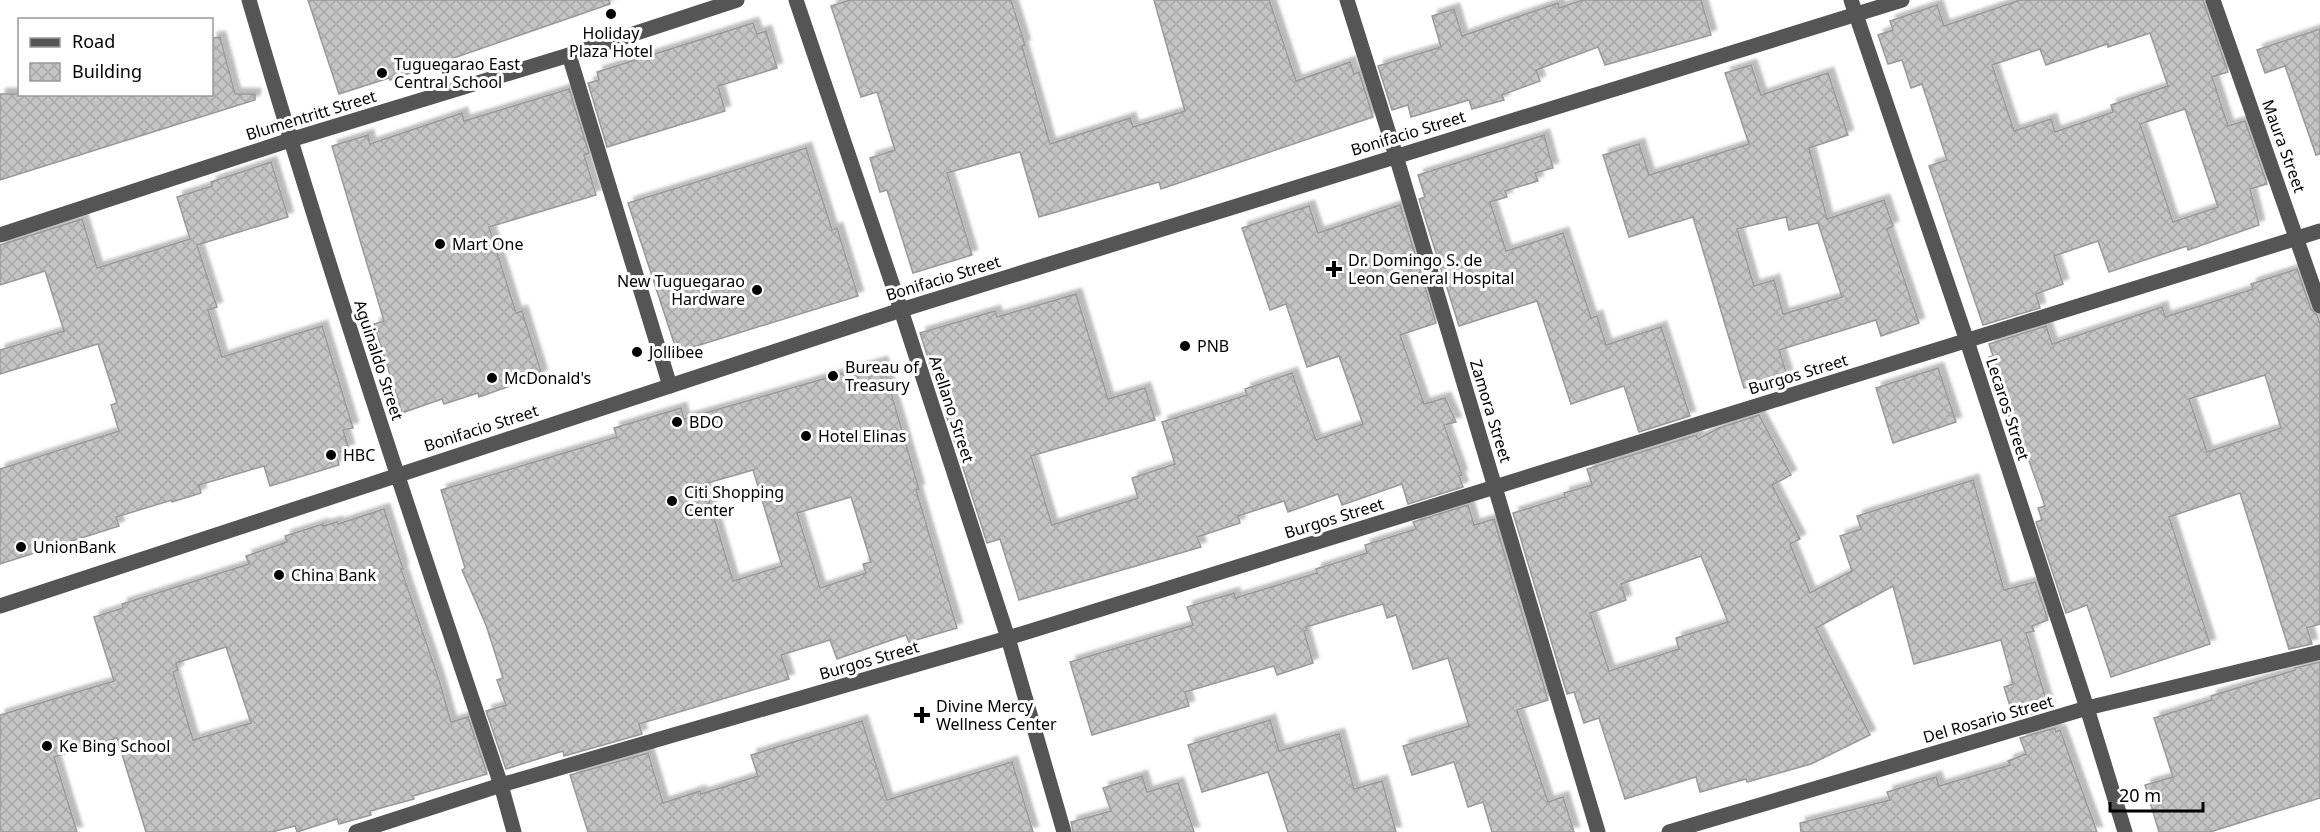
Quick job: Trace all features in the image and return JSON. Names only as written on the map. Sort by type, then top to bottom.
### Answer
[{"type":"street","name":"Aguinaldo Street","points":[[249,0],[290,140],[396,474],[501,785],[514,832]]},
{"type":"street","name":"Blumentritt Street","points":[[0,235],[290,140],[568,55],[737,0]]},
{"type":"street","name":"Arellano Street","points":[[796,0],[901,309],[1008,638],[1064,832]]},
{"type":"street","name":"Zamora Street","points":[[1347,0],[1396,156],[1598,832]]},
{"type":"street","name":"Bonifacio Street","points":[[0,606],[901,309],[1396,156],[1853,7],[1902,0]]},
{"type":"street","name":"Maura Street","points":[[2213,0],[2320,306]]},
{"type":"street","name":"Lecaros Street","points":[[1853,7],[1967,341],[2126,832]]},
{"type":"street","points":[[568,55],[670,386]]},
{"type":"street","name":"Burgos Street","points":[[356,832],[501,785],[1008,638],[2320,231]]},
{"type":"street","name":"Del Rosario Street","points":[[1669,832],[2087,708],[2320,652]]},
{"type":"building","name":"Tuguegarao East Central School","points":[[308,0],[609,0],[610,4],[390,80],[389,78],[339,94]]},
{"type":"building","points":[[850,0],[1011,0],[1050,144],[1130,118],[1133,127],[1185,111],[1154,0],[1269,0],[1296,81],[1350,62],[1354,74],[1359,72],[1373,117],[1161,189],[1159,182],[1039,217],[1020,152],[947,173],[972,255],[913,273],[887,190],[880,192],[870,158],[895,150],[877,92],[861,97],[831,6]]},
{"type":"building","points":[[1583,0],[1701,0],[1711,35],[1605,65],[1598,47],[1536,70],[1540,81],[1502,95],[1504,100],[1472,109],[1469,100],[1411,117],[1408,105],[1392,110],[1378,66],[1441,47],[1432,16],[1454,9],[1462,36],[1558,3],[1559,8]]},
{"type":"building","points":[[2020,0],[2203,0],[2228,72],[2212,77],[2228,126],[2245,121],[2267,184],[2250,189],[2259,225],[2188,250],[2187,246],[2109,272],[2098,241],[2054,256],[2063,284],[2036,294],[2040,308],[1983,325],[1929,166],[1947,160],[1922,84],[1911,88],[1902,60],[1888,64],[1878,35],[1893,30],[1890,21],[1937,5],[1944,26]],"holes":[[[2150,33],[2168,86],[2111,105],[2113,112],[2055,132],[2051,119],[2014,131],[1992,65],[2040,49],[2046,65],[2107,44],[2108,47]],[[2185,109],[2218,207],[2173,222],[2140,124]]]},
{"type":"building","points":[[753,23],[757,34],[766,31],[777,68],[718,86],[725,111],[607,147],[588,83],[599,80],[597,72]]},
{"type":"building","points":[[2320,29],[2320,154],[2316,155],[2285,66],[2265,73],[2257,50]]},
{"type":"building","points":[[220,37],[235,94],[255,94],[255,100],[0,180],[0,94],[18,94],[18,96],[213,96],[213,38]]},
{"type":"building","points":[[1751,65],[1761,95],[1828,73],[1848,135],[1809,148],[1827,219],[1884,200],[1893,226],[1887,229],[1919,323],[1881,336],[1876,320],[1779,350],[1787,375],[1744,388],[1693,217],[1629,237],[1603,155],[1639,144],[1649,175],[1749,144],[1725,73]],"holes":[[[1786,217],[1789,230],[1818,223],[1842,297],[1783,314],[1774,280],[1754,286],[1737,229]]]},
{"type":"building","points":[[569,89],[589,153],[584,155],[596,195],[489,227],[516,313],[522,311],[542,375],[479,397],[478,393],[444,404],[442,399],[402,413],[374,324],[384,321],[332,146],[368,135],[370,144],[462,113],[464,121]]},
{"type":"building","points":[[1544,135],[1553,168],[1535,173],[1538,181],[1505,191],[1507,197],[1490,202],[1506,251],[1563,233],[1591,318],[1597,316],[1606,345],[1661,327],[1690,416],[1639,432],[1624,386],[1571,404],[1537,301],[1459,326],[1419,199],[1425,197],[1418,175]]},
{"type":"building","points":[[806,148],[832,230],[837,228],[858,296],[677,352],[628,203]]},
{"type":"building","points":[[271,162],[288,217],[197,245],[217,307],[208,310],[222,357],[322,326],[353,428],[343,430],[349,449],[336,453],[339,465],[270,486],[264,466],[199,485],[201,493],[116,517],[119,526],[0,564],[0,469],[119,431],[111,405],[117,403],[98,344],[0,374],[0,350],[64,331],[45,271],[0,285],[0,245],[82,219],[97,268],[190,239],[177,197],[212,186],[211,182]]},
{"type":"building","points":[[1400,205],[1436,323],[1400,335],[1424,404],[1445,398],[1456,422],[1444,425],[1462,475],[1459,476],[1463,487],[1408,504],[1402,484],[1342,505],[1338,494],[1288,512],[1284,501],[1238,516],[1240,523],[1197,537],[1201,547],[1019,600],[1000,539],[987,543],[920,333],[995,311],[997,317],[1076,294],[1108,399],[1145,388],[1155,420],[1031,456],[1052,525],[1138,498],[1132,478],[1175,464],[1162,422],[1247,395],[1245,389],[1292,373],[1316,440],[1363,424],[1339,356],[1307,367],[1286,304],[1270,310],[1242,228],[1309,206],[1318,233]]},
{"type":"building","points":[[2297,269],[2311,309],[2317,315],[2320,324],[2320,624],[2307,628],[2312,644],[2289,649],[2240,493],[2169,517],[2210,644],[2111,677],[2087,605],[2066,613],[2036,522],[2042,520],[2038,508],[2045,506],[2022,441],[2017,443],[1989,357],[1993,356],[1989,344],[2046,326],[2052,344],[2162,307],[2165,317],[2253,289],[2251,284]],"holes":[[[2265,375],[2281,428],[2207,452],[2189,399]]]},
{"type":"building","points":[[882,362],[919,489],[916,490],[957,628],[909,642],[906,635],[837,659],[830,640],[781,655],[789,679],[639,724],[642,734],[564,756],[563,751],[506,769],[486,711],[506,705],[497,680],[503,678],[486,625],[462,570],[465,568],[441,490],[617,437],[614,428],[681,408],[684,419]],"holes":[[[753,470],[782,566],[733,581],[704,484]],[[851,497],[871,562],[863,564],[866,573],[820,588],[797,513]]]},
{"type":"building","points":[[1938,368],[1956,422],[1893,443],[1876,388]]},
{"type":"building","points":[[1759,415],[1791,475],[1772,485],[1800,539],[1790,544],[1810,593],[1852,571],[1840,536],[1861,529],[1857,516],[1973,480],[2004,590],[2035,582],[2048,620],[2032,626],[2034,631],[2026,633],[2049,709],[2014,719],[2004,687],[2013,684],[2001,640],[1914,664],[1893,586],[1816,628],[1870,735],[1811,764],[1747,782],[1746,779],[1700,792],[1696,777],[1625,799],[1599,718],[1584,723],[1574,692],[1567,694],[1513,513],[1565,497],[1564,493],[1592,485],[1587,469],[1696,435],[1698,439],[1719,428]],"holes":[[[1701,556],[1728,622],[1676,638],[1679,649],[1609,671],[1590,613],[1626,600],[1621,584]]]},
{"type":"building","points":[[1468,505],[1474,525],[1494,519],[1548,700],[1517,710],[1548,802],[1563,797],[1574,832],[1492,832],[1483,802],[1468,807],[1454,762],[1412,775],[1403,746],[1469,726],[1448,658],[1413,669],[1396,615],[1387,618],[1383,604],[1306,627],[1307,630],[1304,631],[1313,663],[1277,675],[1274,666],[1185,692],[1189,706],[1092,735],[1070,662],[1193,625],[1187,607],[1234,593],[1235,598],[1317,573],[1316,569],[1367,553],[1365,545],[1416,529],[1413,522]]},
{"type":"building","points":[[384,509],[451,722],[468,717],[487,774],[413,796],[414,799],[370,811],[371,815],[339,824],[337,819],[297,832],[295,826],[272,832],[146,832],[117,738],[54,757],[77,832],[0,832],[0,715],[114,681],[94,617],[123,608],[122,604],[249,564],[246,556],[287,542],[285,536],[323,524],[323,526],[337,522],[338,524]],"holes":[[[226,647],[251,723],[193,740],[173,672],[178,670],[176,663]]]},
{"type":"building","points":[[2320,662],[2320,798],[2210,832],[2159,832],[2145,785],[2173,777],[2154,718],[2212,700],[2211,696]]},
{"type":"building","points":[[1270,720],[1279,751],[1339,734],[1354,789],[1382,781],[1396,832],[1288,832],[1268,772],[1202,792],[1188,745]]},
{"type":"building","points":[[862,721],[887,800],[1012,762],[1033,832],[588,832],[570,775],[648,753],[663,803],[758,776],[751,755]]},
{"type":"building","points":[[2055,728],[2056,732],[2060,730],[2097,832],[1801,832],[1800,823],[1890,800],[1887,792],[1936,777],[1939,786],[2010,765],[2008,761],[2026,754],[2020,738]]},
{"type":"building","points":[[1142,776],[1147,792],[1178,783],[1194,832],[1073,832],[1071,822],[1111,811],[1103,788]]},
{"type":"place","name":"Holiday Plaza Hotel","points":[[611,14]]},
{"type":"place","name":"Tuguegarao East Central School","points":[[382,73]]},
{"type":"place","name":"Mart One","points":[[440,244]]},
{"type":"place","name":"Dr. Domingo S. de Leon General Hospital","points":[[1334,269]]},
{"type":"place","name":"New Tuguegarao Hardware","points":[[757,290]]},
{"type":"place","name":"PNB","points":[[1185,346]]},
{"type":"place","name":"Jollibee","points":[[637,352]]},
{"type":"place","name":"Bureau of Treasury","points":[[833,376]]},
{"type":"place","name":"McDonald's","points":[[492,378]]},
{"type":"place","name":"BDO","points":[[677,422]]},
{"type":"place","name":"Hotel Elinas","points":[[806,436]]},
{"type":"place","name":"HBC","points":[[331,455]]},
{"type":"place","name":"Citi Shopping Center","points":[[672,501]]},
{"type":"place","name":"UnionBank","points":[[21,547]]},
{"type":"place","name":"China Bank","points":[[279,575]]},
{"type":"place","name":"Divine Mercy Wellness Center","points":[[922,715]]},
{"type":"place","name":"Ke Bing School","points":[[47,746]]}]
